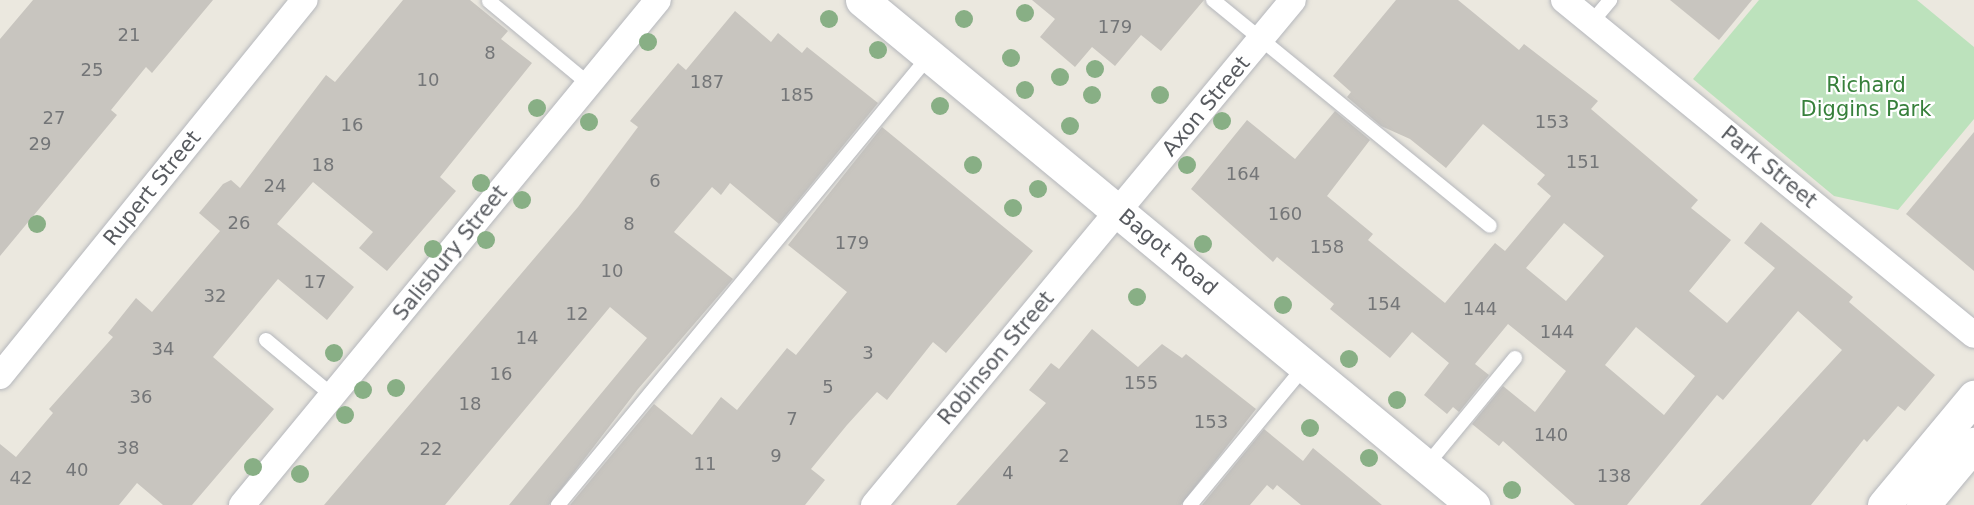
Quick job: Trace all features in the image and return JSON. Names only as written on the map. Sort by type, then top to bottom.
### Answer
[{"type":"main road","name":"Bagot Road","points":[[862,0],[1473,505]]},
{"type":"main road","points":[[1884,505],[1974,397]]},
{"type":"main road","points":[[1923,505],[1974,444]]},
{"type":"street","name":"Rupert Street","points":[[0,376],[305,0]]},
{"type":"street","name":"Salisbury Street","points":[[242,505],[658,0]]},
{"type":"street","name":"Axon Street","points":[[1119,212],[1293,0]]},
{"type":"street","name":"Park Street","points":[[1564,0],[1974,335]]},
{"type":"street","name":"Robinson Street","points":[[874,505],[1119,212]]},
{"type":"lane","points":[[1213,0],[1490,226]]},
{"type":"lane","points":[[1591,22],[1610,0]]},
{"type":"lane","points":[[489,1],[589,84]]},
{"type":"lane","points":[[558,505],[929,56]]},
{"type":"lane","points":[[266,340],[332,395]]},
{"type":"lane","points":[[1426,466],[1515,358]]},
{"type":"lane","points":[[1190,505],[1305,366]]},
{"type":"green space","name":"Richard Diggins Park","points":[[1759,0],[1917,0],[1974,47],[1974,119],[1898,210],[1834,196],[1693,79]]},
{"type":"building","points":[[33,0],[213,0],[152,73],[146,67],[111,110],[117,115],[0,256],[0,39]]},
{"type":"building","points":[[403,0],[470,0],[508,31],[501,39],[532,63],[440,177],[456,191],[387,271],[359,248],[373,232],[313,182],[277,224],[354,287],[327,320],[278,279],[213,357],[274,409],[192,505],[163,505],[137,483],[119,505],[0,505],[0,444],[16,457],[53,413],[49,409],[113,337],[108,333],[136,298],[152,312],[220,231],[199,213],[223,184],[231,180],[240,188],[326,75],[335,82]]},
{"type":"building","points":[[1032,0],[1204,0],[1161,51],[1141,35],[1115,66],[1092,47],[1075,67],[1040,37],[1055,19]]},
{"type":"building","points":[[1396,0],[1458,0],[1519,50],[1524,44],[1598,101],[1591,109],[1698,200],[1691,208],[1731,240],[1689,291],[1727,323],[1775,268],[1744,243],[1761,222],[1853,297],[1849,302],[1935,375],[1905,411],[1898,406],[1867,442],[1864,439],[1811,505],[1700,505],[1842,350],[1798,311],[1723,400],[1717,395],[1627,505],[1575,505],[1503,441],[1499,446],[1472,424],[1503,386],[1535,412],[1566,371],[1508,324],[1475,364],[1489,375],[1459,412],[1453,407],[1447,414],[1424,395],[1449,363],[1412,332],[1390,358],[1330,309],[1334,304],[1277,257],[1273,262],[1191,189],[1247,120],[1295,159],[1335,111],[1370,140],[1327,196],[1373,234],[1368,240],[1445,303],[1495,243],[1505,251],[1551,196],[1537,184],[1545,175],[1483,124],[1446,168],[1410,139],[1381,126],[1347,97],[1351,92],[1333,76]],"holes":[[[1564,223],[1604,256],[1566,301],[1526,268]],[[1636,327],[1695,376],[1664,415],[1605,365]]]},
{"type":"building","points":[[1670,0],[1752,0],[1719,40]]},
{"type":"building","points":[[735,11],[771,42],[778,33],[802,53],[807,47],[878,103],[779,224],[730,183],[721,195],[712,187],[674,232],[733,279],[638,389],[549,505],[509,505],[647,338],[610,307],[445,505],[324,505],[578,207],[638,127],[630,121],[678,63],[686,70]]},
{"type":"building","points":[[882,127],[1033,251],[946,353],[933,342],[887,400],[877,392],[847,425],[811,469],[825,480],[805,505],[570,505],[654,404],[692,435],[721,397],[737,410],[787,348],[796,355],[847,292],[788,245]]},
{"type":"building","points":[[1974,132],[1974,271],[1906,214]]},
{"type":"building","points":[[1092,329],[1138,367],[1162,344],[1182,358],[1186,354],[1256,409],[1181,505],[956,505],[1046,403],[1029,390],[1051,363],[1059,369]]},
{"type":"building","points":[[1264,429],[1303,461],[1313,448],[1382,505],[1301,505],[1277,485],[1273,490],[1267,485],[1250,505],[1202,505]]}]
